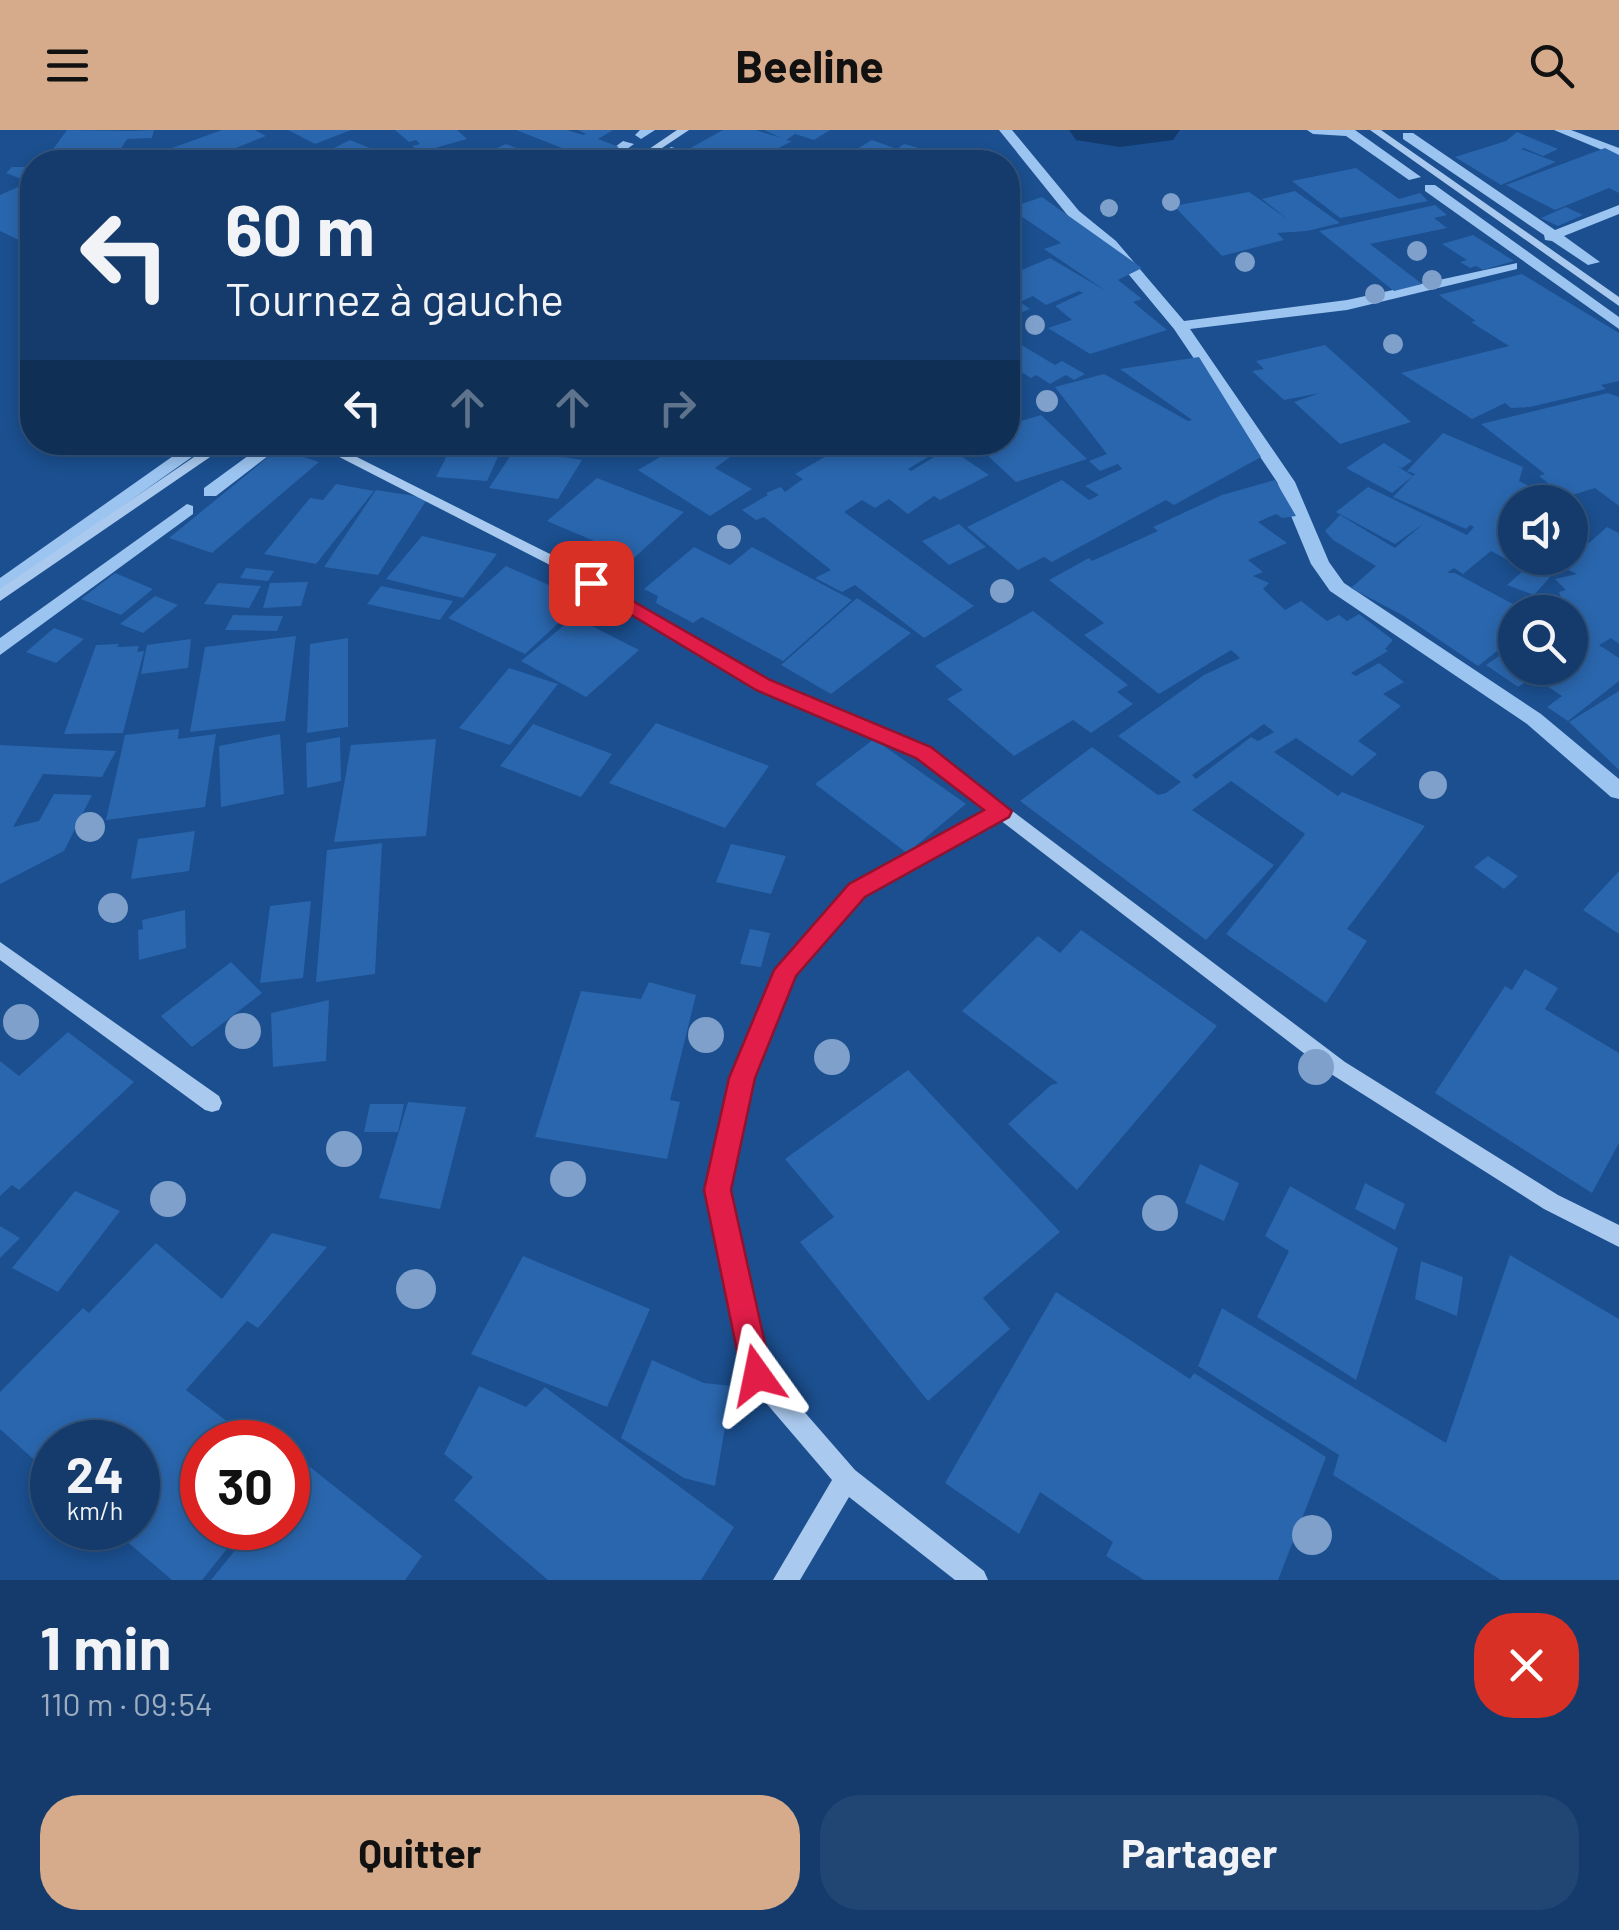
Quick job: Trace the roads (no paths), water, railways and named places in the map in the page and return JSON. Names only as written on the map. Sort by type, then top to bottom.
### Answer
[{"type":"street","points":[[653,150],[684,130]]},
{"type":"street","points":[[1374,130],[1619,302]]},
{"type":"street","points":[[0,596],[207,455]]},
{"type":"street","points":[[342,455],[557,563],[763,685],[903,741],[1338,1068],[1551,1202],[1619,1236]]},
{"type":"street","points":[[976,1580],[846,1478],[757,1375],[718,1190],[742,1078],[786,970],[857,890],[1001,811]]},
{"type":"street","points":[[0,950],[212,1103]]},
{"type":"street","points":[[786,1580],[846,1478]]},
{"type":"waterway","points":[[641,135],[649,130]]},
{"type":"waterway","points":[[1005,130],[1074,214],[1111,244],[1180,326]]},
{"type":"waterway","points":[[1092,130],[1157,130]]},
{"type":"waterway","points":[[1313,130],[1349,132],[1414,177]]},
{"type":"waterway","points":[[1560,130],[1619,153]]},
{"type":"waterway","points":[[1408,136],[1554,235]]},
{"type":"waterway","points":[[619,150],[628,144]]},
{"type":"waterway","points":[[1430,188],[1619,324]]},
{"type":"waterway","points":[[1554,235],[1619,209]]},
{"type":"waterway","points":[[1550,237],[1554,235]]},
{"type":"waterway","points":[[1554,235],[1593,262]]},
{"type":"waterway","points":[[1180,326],[1347,305],[1512,266]]},
{"type":"waterway","points":[[1180,326],[1286,482],[1320,564],[1337,587],[1534,719],[1619,791]]},
{"type":"waterway","points":[[0,587],[187,455]]},
{"type":"waterway","points":[[210,492],[261,455]]},
{"type":"waterway","points":[[0,648],[187,510]]}]
